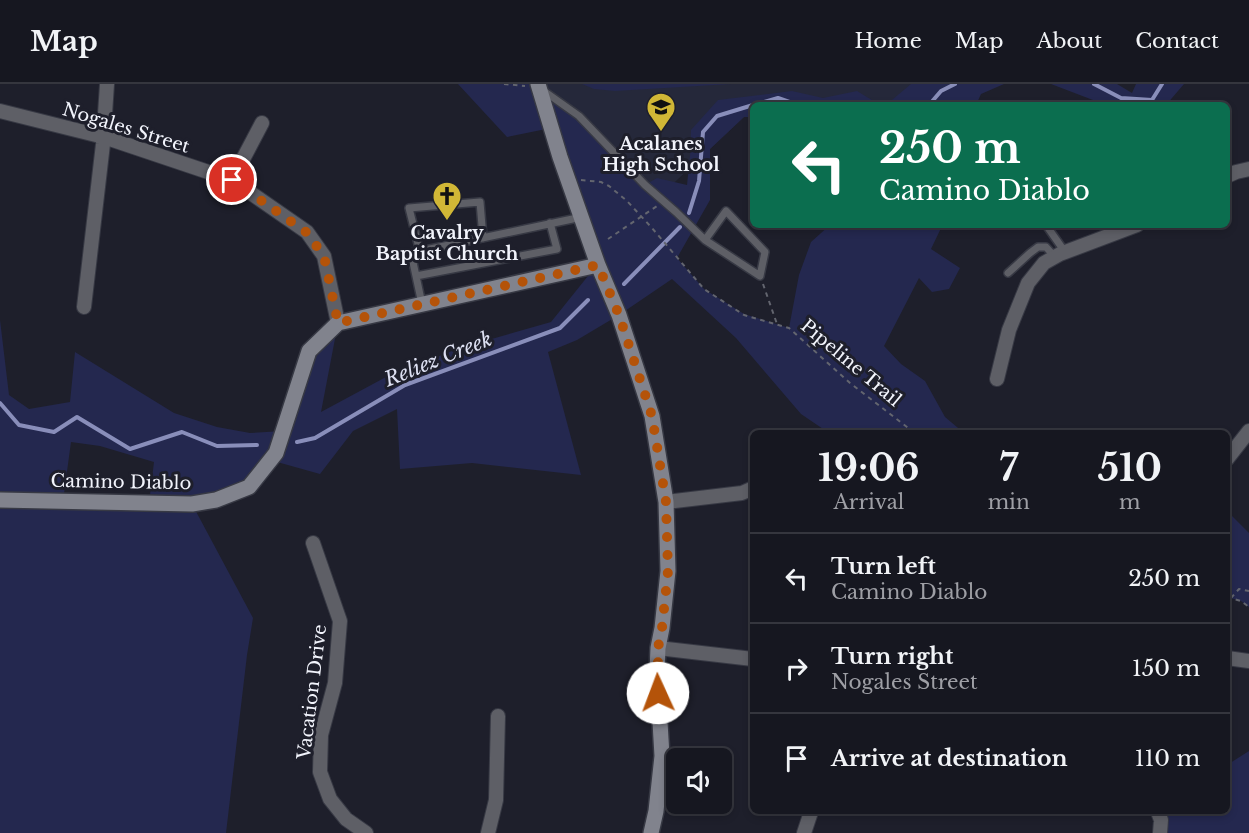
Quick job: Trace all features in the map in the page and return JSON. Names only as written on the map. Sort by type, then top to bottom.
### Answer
[{"type":"street","points":[[84,307],[104,136],[107,84]]},
{"type":"street","points":[[539,86],[560,157],[598,265],[619,315],[652,416],[666,502],[668,571],[657,672],[662,756],[656,812],[651,833]]},
{"type":"street","name":"Nogales Street","points":[[0,111],[104,136],[232,180],[306,232],[324,256],[338,323]]},
{"type":"street","points":[[232,180],[262,123]]},
{"type":"street","points":[[1230,175],[1249,169]]},
{"type":"street","points":[[997,378],[1009,330],[1028,283],[1044,264],[1060,255],[1129,228]]},
{"type":"street","points":[[338,323],[598,265]]},
{"type":"street","name":"Camino Diablo","points":[[0,500],[192,504],[216,500],[249,487],[276,453],[309,351],[338,323]]},
{"type":"street","points":[[1230,455],[1249,431]]},
{"type":"street","points":[[666,502],[742,494],[750,490]]},
{"type":"street","name":"Vacation Drive","points":[[314,543],[340,621],[335,683],[321,735],[320,772],[330,799],[346,819],[366,833]]},
{"type":"street","points":[[658,648],[750,659]]},
{"type":"street","points":[[1230,658],[1249,661]]},
{"type":"street","points":[[488,833],[496,800],[498,716]]},
{"type":"street","points":[[657,833],[663,811],[665,784],[662,756]]},
{"type":"street","points":[[804,833],[810,814]]},
{"type":"street","points":[[1159,814],[1161,820],[1160,833]]},
{"type":"lane","points":[[539,86],[579,116],[645,185],[705,240],[760,276],[765,252],[726,211],[705,240]]},
{"type":"lane","points":[[420,252],[409,208],[480,202],[483,238]]},
{"type":"lane","points":[[422,304],[411,254],[582,217]]},
{"type":"lane","points":[[416,276],[557,249],[550,223]]},
{"type":"lane","points":[[1047,228],[1060,255]]},
{"type":"lane","points":[[1008,273],[1038,248],[1046,247],[1060,255]]},
{"type":"path","points":[[504,84],[539,86]]},
{"type":"path","name":"Pipeline Trail","points":[[569,179],[601,182],[609,186],[627,201],[704,289],[744,315],[789,328],[850,383],[911,430]]},
{"type":"path","points":[[608,239],[664,201]]},
{"type":"path","points":[[760,276],[777,325]]},
{"type":"path","points":[[1249,591],[1239,589],[1231,598],[1249,607]]},
{"type":"shaded area","points":[[458,84],[538,84],[579,116],[645,185],[657,178],[687,185],[691,130],[718,100],[792,91],[823,98],[857,91],[875,102],[750,102],[750,117],[744,117],[710,149],[710,200],[677,258],[704,289],[744,314],[789,328],[799,275],[811,242],[827,228],[941,228],[931,249],[960,268],[949,289],[932,292],[919,278],[884,346],[901,364],[925,381],[945,417],[960,430],[825,430],[801,414],[736,338],[672,279],[577,340],[548,352],[581,475],[472,463],[400,469],[397,409],[353,431],[320,474],[270,460],[249,487],[192,504],[253,618],[226,833],[0,833],[0,320],[9,395],[29,409],[70,402],[75,352],[174,413],[217,427],[250,433],[283,431],[309,351],[338,323],[321,412],[386,377],[457,349],[551,322],[596,266],[551,128],[507,137]],"holes":[[[71,442],[100,446],[154,462],[149,503],[63,501]]]},
{"type":"shaded area","name":"Acalanes High School","points":[[538,84],[938,84],[911,102],[750,102],[750,116],[744,117],[660,196]]},
{"type":"shaded area","points":[[582,84],[731,84],[615,91],[594,89]]},
{"type":"shaded area","points":[[911,84],[1004,84],[981,94],[977,102],[890,102]]},
{"type":"shaded area","points":[[1051,84],[1117,84],[1132,93],[1136,84],[1184,84],[1169,102],[1098,102]]},
{"type":"shaded area","points":[[1230,514],[1249,533],[1249,607],[1241,601],[1230,598]]},
{"type":"shaded area","points":[[1249,751],[1249,833],[1160,833],[1158,814],[1230,814],[1230,763]]},
{"type":"waterway","name":"Reliez Creek","points":[[932,102],[941,91],[955,84]]},
{"type":"waterway","name":"Reliez Creek","points":[[1094,84],[1121,98],[1152,100],[1162,84]]},
{"type":"waterway","name":"Reliez Creek","points":[[764,102],[778,98],[789,102]]},
{"type":"waterway","name":"Reliez Creek","points":[[689,213],[699,181],[703,132],[717,116],[750,106]]},
{"type":"waterway","name":"Reliez Creek","points":[[624,284],[680,227]]},
{"type":"waterway","name":"Reliez Creek","points":[[297,442],[315,438],[405,385],[560,328],[588,300]]},
{"type":"waterway","name":"Reliez Creek","points":[[0,403],[19,425],[54,432],[77,417],[130,449],[182,432],[217,446],[257,445]]},
{"type":"place","name":"Acalanes High School","points":[[661,132]]},
{"type":"place","name":"Cavalry Baptist Church","points":[[447,222]]},
{"type":"route","points":[[232,180],[306,232],[324,256],[338,323],[598,265],[619,315],[652,416],[666,502],[668,571],[658,648],[658,693]]}]
